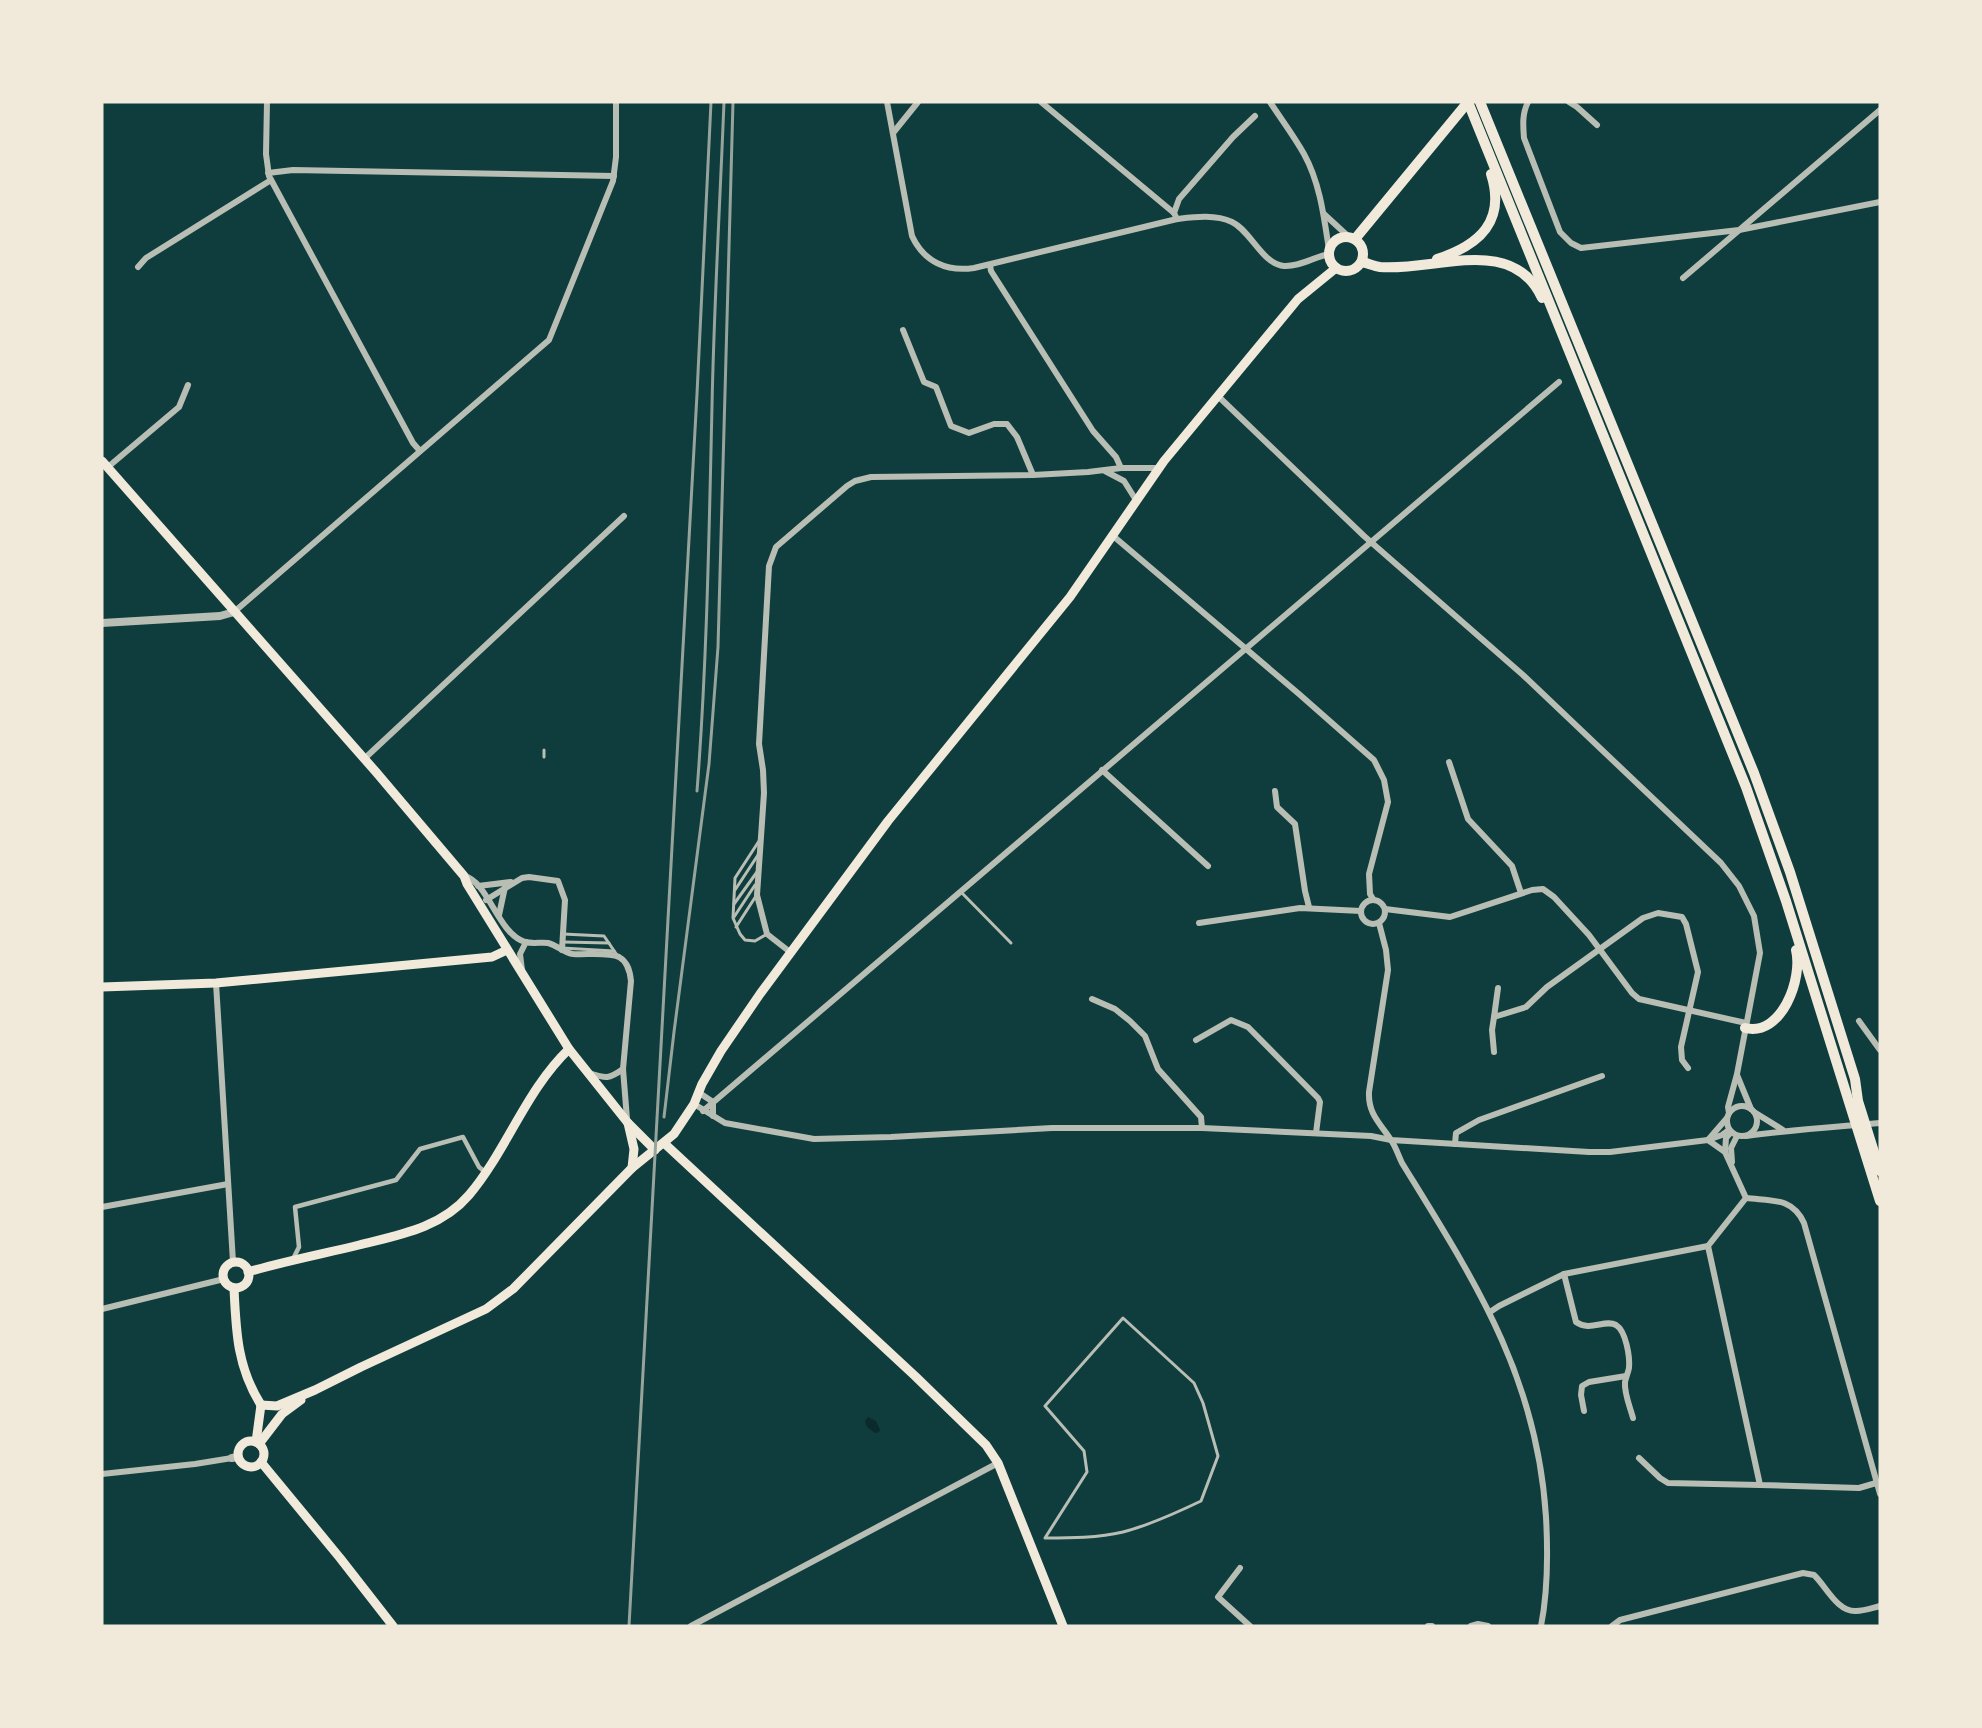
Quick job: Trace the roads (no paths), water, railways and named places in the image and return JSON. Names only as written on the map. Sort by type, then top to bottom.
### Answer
[{"type":"main road","points":[[1352,238],[1468,102],[1746,787],[1858,1102],[1880,1171]]},
{"type":"main road","points":[[1480,102],[1754,773],[1790,872],[1855,1079],[1858,1102]]},
{"type":"main road","points":[[1419,264],[1464,248],[1477,239],[1488,226],[1495,210],[1496,194],[1489,166],[1489,153]]},
{"type":"main road","points":[[1352,238],[1359,242],[1363,251],[1362,262],[1359,266],[1345,272],[1332,264],[1329,252],[1338,239],[1352,238]]},
{"type":"main road","points":[[1362,262],[1378,267],[1482,260],[1503,262],[1521,271],[1536,287],[1559,330]]},
{"type":"main road","points":[[261,1405],[277,1406],[315,1390],[486,1309],[513,1289],[632,1168],[664,1143],[694,1104],[698,1092],[721,1051],[790,952],[888,820],[1070,597],[1159,468],[1298,299],[1336,268]]},
{"type":"main road","points":[[105,464],[465,876],[467,884],[484,902],[501,940],[569,1048],[628,1123],[655,1150]]},
{"type":"main road","points":[[1745,1026],[1759,1028],[1770,1023],[1786,1004],[1797,976],[1797,954],[1782,901],[1781,888]]},
{"type":"main road","points":[[102,987],[216,983],[492,957],[507,950]]},
{"type":"main road","points":[[248,1272],[421,1228],[455,1209],[469,1196],[539,1084],[569,1048]]},
{"type":"main road","points":[[628,1123],[634,1149],[632,1168]]},
{"type":"main road","points":[[664,1143],[986,1445],[998,1463],[1063,1626]]},
{"type":"main road","points":[[1873,1146],[1880,1201]]},
{"type":"main road","points":[[233,1262],[241,1263],[248,1272],[245,1284],[238,1288],[228,1285],[224,1279],[224,1271],[233,1262]]},
{"type":"main road","points":[[234,1288],[237,1339],[242,1365],[261,1405],[257,1443],[264,1455],[258,1465],[249,1467],[241,1464],[235,1457],[242,1444],[250,1441],[257,1443]]},
{"type":"main road","points":[[257,1443],[282,1414],[315,1390]]},
{"type":"main road","points":[[261,1462],[393,1626]]},
{"type":"street","points":[[267,102],[268,173],[413,443],[420,451]]},
{"type":"street","points":[[102,623],[220,616],[234,612],[549,339],[614,176],[616,102]]},
{"type":"street","points":[[887,102],[909,227],[916,245],[929,259],[948,268],[965,269],[990,265],[1175,216],[1201,216],[1229,220],[1240,227],[1266,257],[1276,264],[1293,265],[1329,252],[1324,213],[1304,154],[1270,102]]},
{"type":"street","points":[[892,133],[918,102]]},
{"type":"street","points":[[1041,102],[1175,216]]},
{"type":"street","points":[[1528,102],[1523,116],[1524,138],[1560,232],[1570,243],[1581,248],[1739,230],[1880,202]]},
{"type":"street","points":[[1569,102],[1578,106],[1597,124]]},
{"type":"street","points":[[1683,278],[1880,110]]},
{"type":"street","points":[[1175,216],[1179,199],[1233,137],[1255,116]]},
{"type":"street","points":[[268,173],[292,170],[614,176]]},
{"type":"street","points":[[138,267],[146,258],[272,180]]},
{"type":"street","points":[[1324,213],[1352,238]]},
{"type":"street","points":[[990,265],[991,271],[1093,431],[1116,457],[1121,468]]},
{"type":"street","points":[[903,330],[924,382],[936,387],[951,426],[969,434],[994,424],[1007,424],[1017,437],[1033,475]]},
{"type":"street","points":[[703,1110],[1559,382]]},
{"type":"street","points":[[105,464],[179,407],[188,386]]},
{"type":"street","points":[[1219,397],[1371,543],[1523,675],[1732,875],[1754,916],[1759,942],[1758,966],[1737,1074],[1728,1107],[1732,1133],[1732,1166]]},
{"type":"street","points":[[790,952],[767,934],[757,895],[764,793],[759,744],[765,622],[769,566],[776,547],[840,492],[855,481],[871,477],[1033,475],[1121,468],[1159,468]]},
{"type":"street","points":[[1105,471],[1124,481],[1136,500]]},
{"type":"street","points":[[364,759],[624,516]]},
{"type":"street","points":[[1112,535],[1360,747],[1379,766],[1387,790],[1388,802],[1369,874],[1370,894],[1373,899],[1381,902],[1385,909],[1385,917],[1379,923],[1372,924],[1365,921],[1361,911],[1364,904],[1373,899]]},
{"type":"street","points":[[1449,762],[1468,819],[1512,866],[1521,893]]},
{"type":"street","points":[[1102,770],[1208,866]]},
{"type":"street","points":[[1275,791],[1277,807],[1295,824],[1309,907]]},
{"type":"street","points":[[465,876],[478,886],[484,902],[499,915],[511,935],[526,942],[549,943],[562,947],[570,954],[616,954],[630,969],[631,981],[623,1069],[628,1123]]},
{"type":"street","points":[[478,886],[514,882],[529,877],[558,881],[565,900],[562,947]]},
{"type":"street","points":[[484,902],[514,882]]},
{"type":"street","points":[[499,915],[506,887]]},
{"type":"street","points":[[1385,909],[1450,917],[1521,893],[1538,889],[1549,891],[1589,935],[1632,993],[1639,999],[1745,1026]]},
{"type":"street","points":[[1199,923],[1309,907],[1361,911]]},
{"type":"street","points":[[1494,1017],[1526,1007],[1547,987],[1643,918],[1658,913],[1682,917],[1686,924],[1698,972],[1681,1047],[1682,1060],[1688,1068]]},
{"type":"street","points":[[1379,923],[1388,970],[1368,1100],[1382,1130],[1391,1140],[1402,1163],[1490,1312],[1519,1381],[1533,1428],[1544,1490],[1547,1537],[1546,1583],[1541,1626]]},
{"type":"street","points":[[501,940],[511,935]]},
{"type":"street","points":[[522,970],[520,954],[526,942]]},
{"type":"street","points":[[216,983],[233,1262]]},
{"type":"street","points":[[1494,1052],[1492,1030],[1498,988]]},
{"type":"street","points":[[1092,999],[1115,1009],[1144,1036],[1158,1069],[1201,1117],[1202,1128]]},
{"type":"street","points":[[1196,1040],[1231,1020],[1248,1027],[1318,1098],[1320,1102],[1316,1133]]},
{"type":"street","points":[[1859,1021],[1880,1050]]},
{"type":"street","points":[[587,1073],[610,1078],[623,1069]]},
{"type":"street","points":[[1737,1074],[1757,1124],[1753,1132],[1746,1136]]},
{"type":"street","points":[[1455,1144],[1456,1132],[1479,1120],[1602,1076]]},
{"type":"street","points":[[698,1092],[704,1094],[712,1102],[713,1116]]},
{"type":"street","points":[[694,1104],[725,1123],[814,1139],[1052,1128],[1202,1128],[1371,1136],[1391,1140],[1589,1152],[1631,1150],[1708,1140],[1732,1133],[1746,1136],[1880,1123]]},
{"type":"street","points":[[1708,1140],[1728,1115],[1737,1107],[1742,1106],[1784,1131]]},
{"type":"street","points":[[1725,1152],[1726,1138],[1732,1133]]},
{"type":"street","points":[[292,1261],[299,1247],[295,1207],[396,1180],[420,1149],[463,1137],[479,1167],[485,1172]]},
{"type":"street","points":[[1708,1140],[1725,1152],[1746,1198]]},
{"type":"street","points":[[102,1207],[228,1184]]},
{"type":"street","points":[[1490,1312],[1564,1274],[1708,1246],[1746,1198]]},
{"type":"street","points":[[1746,1198],[1787,1203],[1797,1211],[1804,1223],[1880,1494]]},
{"type":"street","points":[[1708,1246],[1760,1485]]},
{"type":"street","points":[[1564,1274],[1576,1322],[1581,1326],[1592,1327],[1612,1324],[1624,1334],[1629,1366],[1625,1383],[1633,1418]]},
{"type":"street","points":[[102,1309],[224,1279]]},
{"type":"street","points":[[1584,1410],[1582,1386],[1589,1382],[1626,1376]]},
{"type":"street","points":[[102,1474],[195,1464],[235,1457]]},
{"type":"street","points":[[1639,1458],[1660,1478],[1668,1482],[1859,1488],[1876,1483]]},
{"type":"street","points":[[691,1626],[998,1463]]},
{"type":"street","points":[[1240,1568],[1218,1597],[1250,1626]]},
{"type":"street","points":[[1612,1626],[1620,1620],[1803,1573],[1814,1575],[1846,1609],[1857,1611],[1880,1606]]},
{"type":"street","points":[[1471,1626],[1478,1624],[1488,1626]]},
{"type":"lane","points":[[544,750],[544,757]]},
{"type":"lane","points":[[760,841],[735,878],[733,918],[736,927],[746,940],[755,941],[767,934]]},
{"type":"lane","points":[[734,891],[759,854]]},
{"type":"lane","points":[[733,905],[758,870]]},
{"type":"lane","points":[[733,918],[758,882]]},
{"type":"lane","points":[[960,891],[1011,943]]},
{"type":"lane","points":[[736,927],[757,895]]},
{"type":"lane","points":[[563,934],[604,936],[616,954]]},
{"type":"lane","points":[[562,947],[609,944]]},
{"type":"lane","points":[[1123,1318],[1194,1383],[1218,1456],[1201,1501],[1168,1517],[1123,1532],[1076,1538],[1045,1538],[1087,1472],[1084,1450],[1045,1406],[1123,1318]]},
{"type":"water","points":[[868,1417],[876,1421],[879,1432],[875,1433],[867,1427],[865,1421]]},
{"type":"railway","points":[[629,1626],[711,102]]},
{"type":"railway","points":[[697,791],[709,551],[714,330],[724,102]]},
{"type":"railway","points":[[664,1117],[709,764],[718,647],[733,102]]}]
